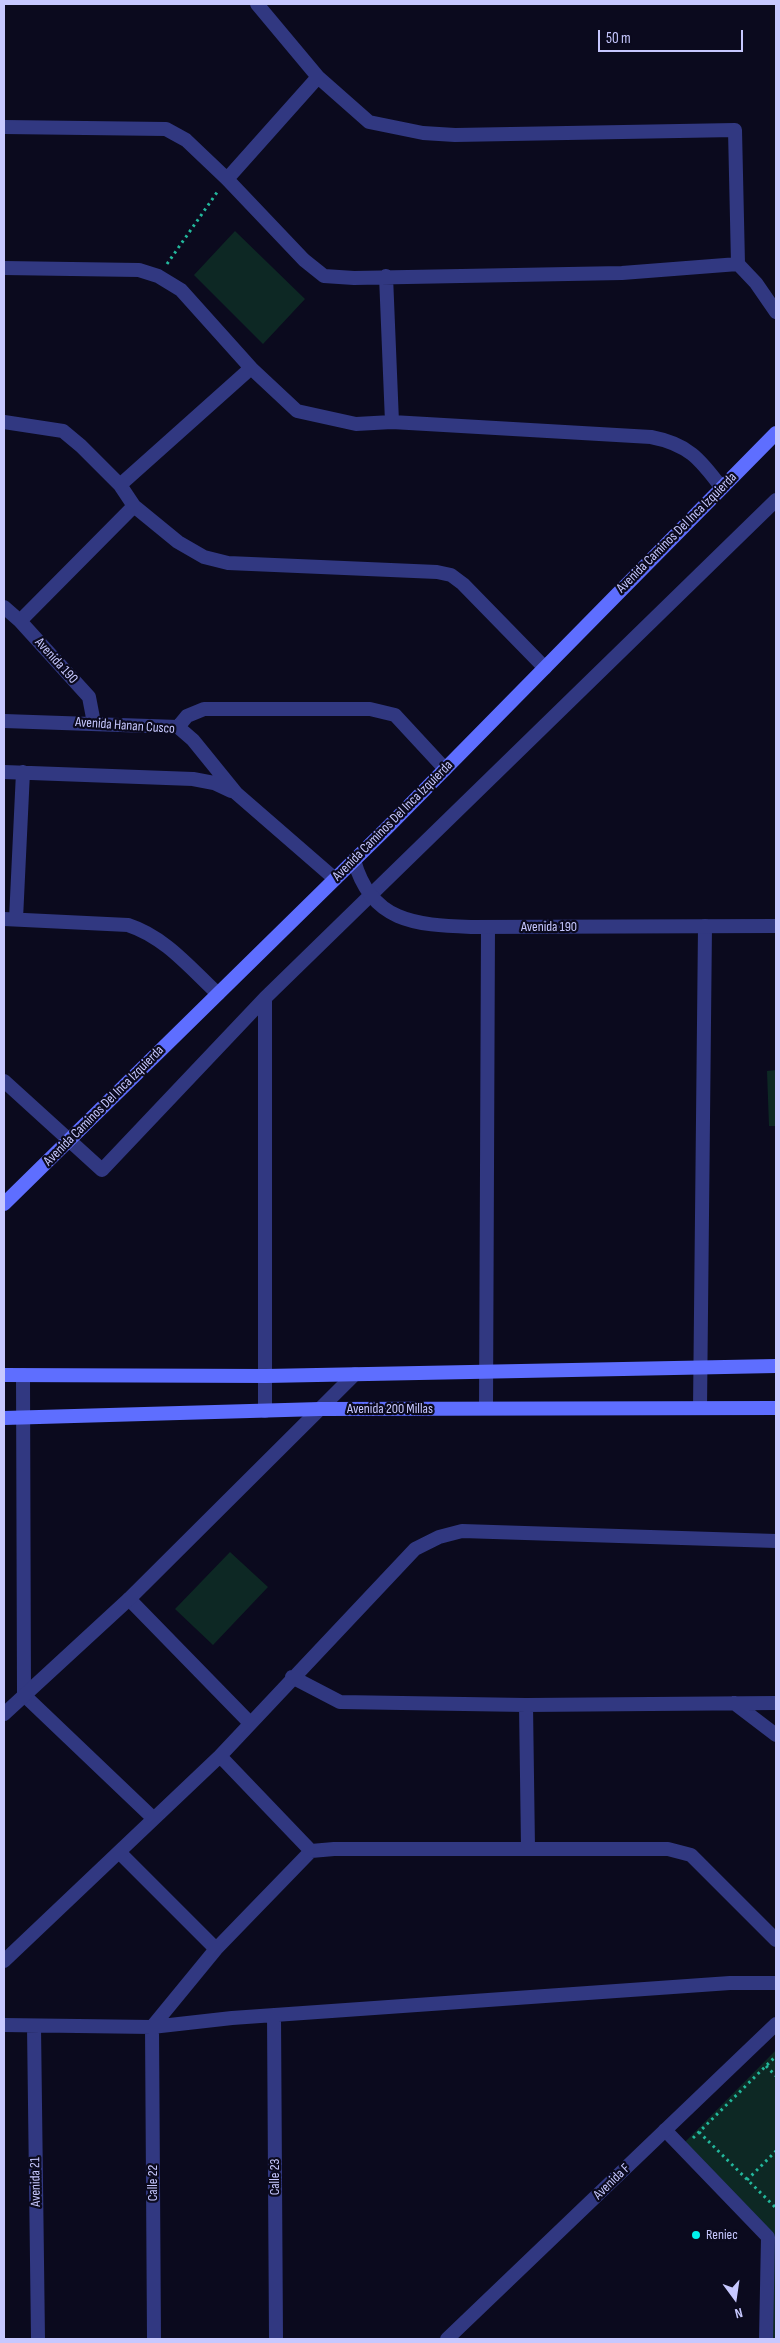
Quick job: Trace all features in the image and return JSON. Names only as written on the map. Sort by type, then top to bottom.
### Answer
[{"type":"main road","name":"Avenida Caminos Del Inca Izquierda","points":[[4,1204],[446,769],[776,433]]},
{"type":"main road","points":[[4,1375],[266,1376],[486,1370],[776,1366]]},
{"type":"main road","name":"Avenida 200 Millas","points":[[4,1418],[320,1409],[776,1408]]},
{"type":"street","points":[[258,4],[318,77],[369,122],[423,133],[455,135],[735,130],[738,264],[756,283],[776,312]]},
{"type":"street","points":[[227,179],[318,77]]},
{"type":"street","points":[[4,127],[166,129],[186,140],[227,179],[304,260],[324,276],[622,274],[738,264]]},
{"type":"street","points":[[4,268],[139,270],[158,276],[181,290],[251,368],[297,411],[356,424],[392,422],[651,437],[671,441],[702,462],[721,487]]},
{"type":"street","points":[[386,276],[392,422]]},
{"type":"street","points":[[120,485],[251,368]]},
{"type":"street","points":[[4,422],[63,431],[120,485],[134,506],[178,542],[204,557],[228,563],[437,572],[451,575],[463,584],[545,668]]},
{"type":"street","points":[[4,1081],[102,1170],[265,998],[370,898],[776,500]]},
{"type":"street","points":[[20,621],[134,506]]},
{"type":"street","name":"Avenida 190","points":[[4,607],[20,621],[89,697],[94,723]]},
{"type":"street","points":[[178,728],[187,716],[204,709],[370,709],[395,716],[446,769]]},
{"type":"street","name":"Avenida Hanan Cusco","points":[[4,721],[94,723],[178,728],[193,740],[236,794],[335,879]]},
{"type":"street","points":[[4,772],[193,779],[214,783],[236,794]]},
{"type":"street","points":[[23,772],[10,919],[128,925],[146,931],[162,941],[218,994]]},
{"type":"street","name":"Avenida 190","points":[[354,860],[360,881],[370,898],[389,912],[407,920],[427,924],[488,927],[776,926]]},
{"type":"street","points":[[700,1408],[705,926]]},
{"type":"street","points":[[486,1408],[488,927]]},
{"type":"street","points":[[265,998],[265,1411]]},
{"type":"street","points":[[4,1714],[129,1599],[355,1374]]},
{"type":"street","points":[[24,1375],[24,1695],[153,1818]]},
{"type":"street","points":[[4,1961],[220,1756],[292,1677],[415,1549],[439,1537],[462,1531],[776,1541]]},
{"type":"street","points":[[129,1599],[250,1723]]},
{"type":"street","points":[[292,1677],[340,1702],[526,1705],[776,1703]]},
{"type":"street","points":[[734,1703],[776,1735]]},
{"type":"street","points":[[526,1705],[528,1848]]},
{"type":"street","points":[[220,1756],[311,1851]]},
{"type":"street","points":[[152,2027],[216,1949],[311,1851],[528,1848],[668,1849],[681,1851],[692,1855],[776,1940]]},
{"type":"street","points":[[119,1852],[216,1949]]},
{"type":"street","points":[[4,2025],[152,2027],[274,2015],[730,1983],[776,1983]]},
{"type":"street","name":"Calle 23","points":[[274,2015],[276,2339]]},
{"type":"street","name":"Avenida F","points":[[447,2339],[776,2024]]},
{"type":"street","name":"Avenida 21","points":[[34,2026],[38,2339]]},
{"type":"street","name":"Calle 22","points":[[152,2027],[154,2339]]},
{"type":"street","points":[[666,2130],[768,2237],[766,2339]]},
{"type":"path","points":[[158,276],[227,179]]},
{"type":"path","points":[[683,2148],[776,2056]]},
{"type":"path","points":[[766,2066],[776,2076]]},
{"type":"path","points":[[699,2132],[776,2208]]},
{"type":"path","points":[[747,2180],[776,2150]]},
{"type":"green space","points":[[235,231],[305,299],[263,344],[194,275]]},
{"type":"green space","points":[[776,1070],[776,1126],[769,1126],[767,1071]]},
{"type":"green space","points":[[230,1552],[268,1587],[213,1645],[175,1609]]},
{"type":"green space","points":[[776,2050],[776,2339],[773,2339],[772,2233],[684,2143]]},
{"type":"place","name":"Reniec","points":[[696,2235]]}]
